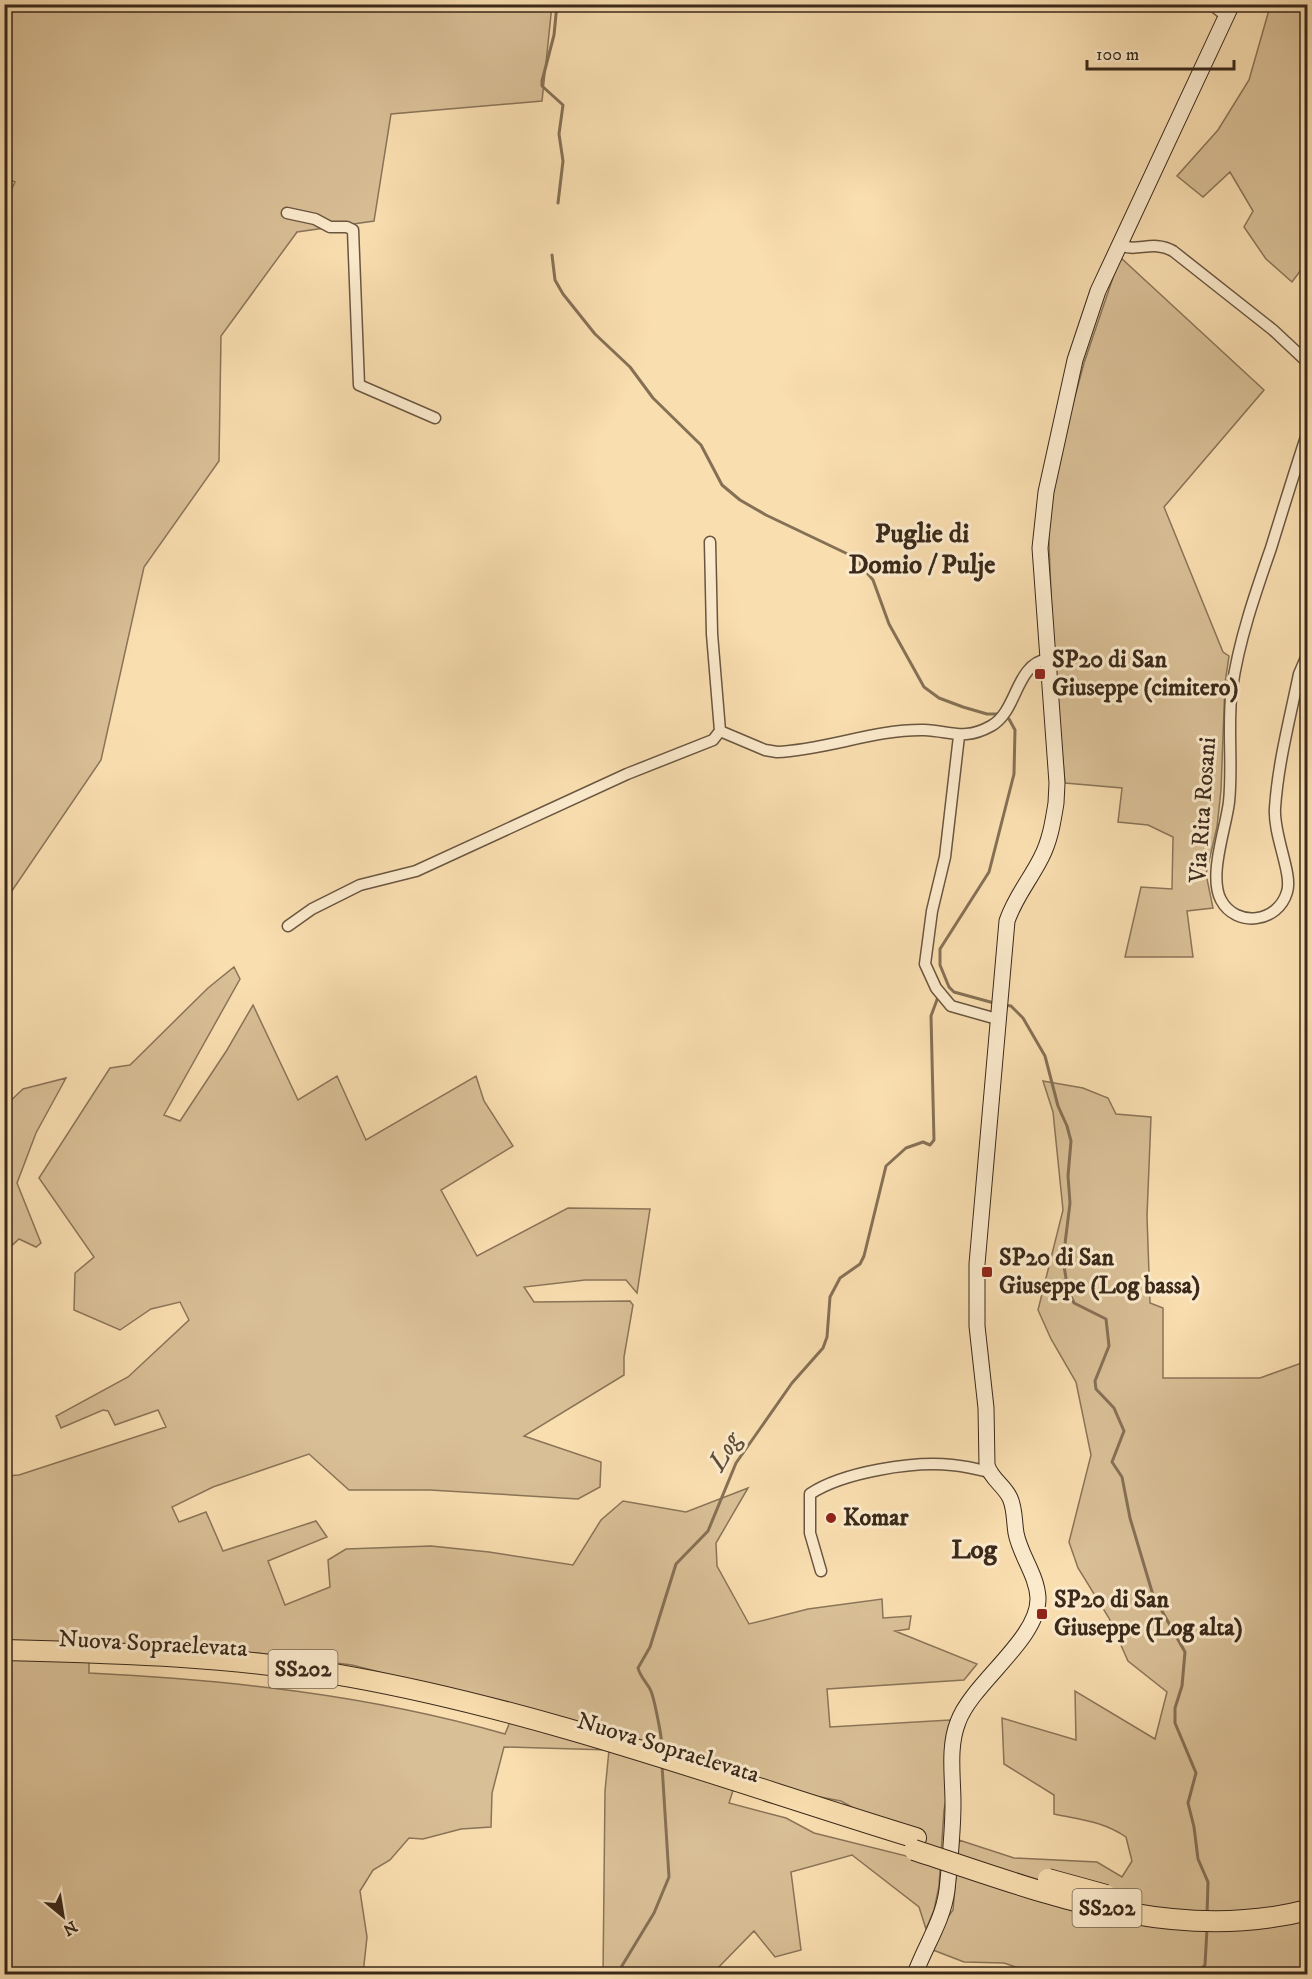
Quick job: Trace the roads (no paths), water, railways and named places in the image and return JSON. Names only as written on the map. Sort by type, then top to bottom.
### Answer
[{"type":"highway","name":"Nuova Sopraelevata","points":[[4,1650],[89,1658]]},
{"type":"highway","name":"Nuova Sopraelevata","points":[[4,1662],[89,1658],[199,1658],[295,1668],[389,1684],[915,1844],[1075,1901],[1156,1919],[1232,1922],[1308,1910]]},
{"type":"highway","name":"Nuova Sopraelevata","points":[[915,1844],[1155,1907],[1232,1910],[1308,1898]]},
{"type":"street","points":[[915,1974],[941,1915],[946,1893],[953,1804],[952,1750],[957,1724],[978,1690],[1032,1622],[1037,1609],[1038,1596],[1020,1549],[1012,1503],[1009,1495],[989,1472],[977,1326],[977,1264],[1007,921],[1014,899],[1041,859],[1053,824],[1056,803],[1040,560],[1046,490],[1075,360],[1098,291],[1229,10],[1211,4]]},
{"type":"street","points":[[287,213],[315,219],[330,227],[347,226],[353,230],[359,385],[435,418]]},
{"type":"street","points":[[1119,244],[1130,249],[1153,244],[1173,251],[1266,324],[1306,359]]},
{"type":"street","name":"Via Rita Rosani","points":[[1308,431],[1248,615],[1232,690],[1229,800],[1216,881],[1222,901],[1235,915],[1250,918],[1265,917],[1275,912],[1288,891],[1288,875],[1275,831],[1275,808],[1299,674],[1308,653]]},
{"type":"street","points":[[288,926],[312,909],[360,885],[425,867],[627,774],[713,740],[720,730],[712,634],[710,542]]},
{"type":"street","points":[[720,730],[765,750],[777,752],[922,730],[959,736],[972,734],[1001,720],[1022,680],[1033,665],[1048,658]]},
{"type":"street","points":[[959,736],[945,857],[932,911],[925,964],[936,988],[951,1006],[997,1019]]},
{"type":"street","points":[[821,1571],[810,1533],[810,1494],[816,1490],[849,1477],[906,1467],[950,1464],[989,1472]]},
{"type":"waterway","points":[[557,4],[554,35],[542,86],[563,105],[559,134],[563,161],[558,203]]},
{"type":"waterway","points":[[552,255],[555,280],[563,294],[595,334],[630,367],[653,398],[701,445],[722,485],[740,500],[766,515],[854,557],[873,580],[889,624],[924,687],[939,698],[963,707],[987,714],[999,714]]},
{"type":"waterway","points":[[994,1003],[954,992],[949,987],[940,965],[940,949],[989,872],[1014,774],[1015,730],[1009,719]]},
{"type":"waterway","name":"Log","points":[[662,1750],[652,1693],[638,1668],[650,1647],[676,1564],[708,1531],[736,1463],[792,1383],[823,1348],[827,1337],[830,1297],[840,1278],[860,1264],[864,1256],[886,1166],[906,1148],[923,1142],[930,1145],[934,1140],[931,1016],[938,997]]},
{"type":"waterway","points":[[1004,1005],[1011,1006],[1023,1018],[1045,1056],[1058,1106],[1071,1141],[1068,1176],[1070,1203],[1063,1260],[1068,1290],[1074,1303],[1106,1319],[1109,1346],[1095,1381],[1096,1389],[1114,1408],[1124,1431],[1112,1462],[1122,1477],[1130,1518],[1153,1595],[1185,1652],[1182,1686],[1175,1708],[1175,1723],[1196,1773],[1188,1803],[1198,1859],[1208,1882],[1207,1914]]},
{"type":"waterway","name":"Log","points":[[617,1974],[654,1913],[669,1877],[662,1765]]},
{"type":"waterway","points":[[1195,1974],[1205,1965],[1207,1929]]},
{"type":"place","name":"SP20 di San Giuseppe (cimitero)","points":[[1040,674]]},
{"type":"place","name":"SP20 di San Giuseppe (Log bassa)","points":[[987,1272]]},
{"type":"place","name":"Komar","points":[[831,1518]]},
{"type":"place","name":"SP20 di San Giuseppe (Log alta)","points":[[1042,1614]]},
{"type":"district","name":"Puglie di Domio / Pulje","points":[[922,550]]},
{"type":"district","name":"Log","points":[[974,1550]]}]
